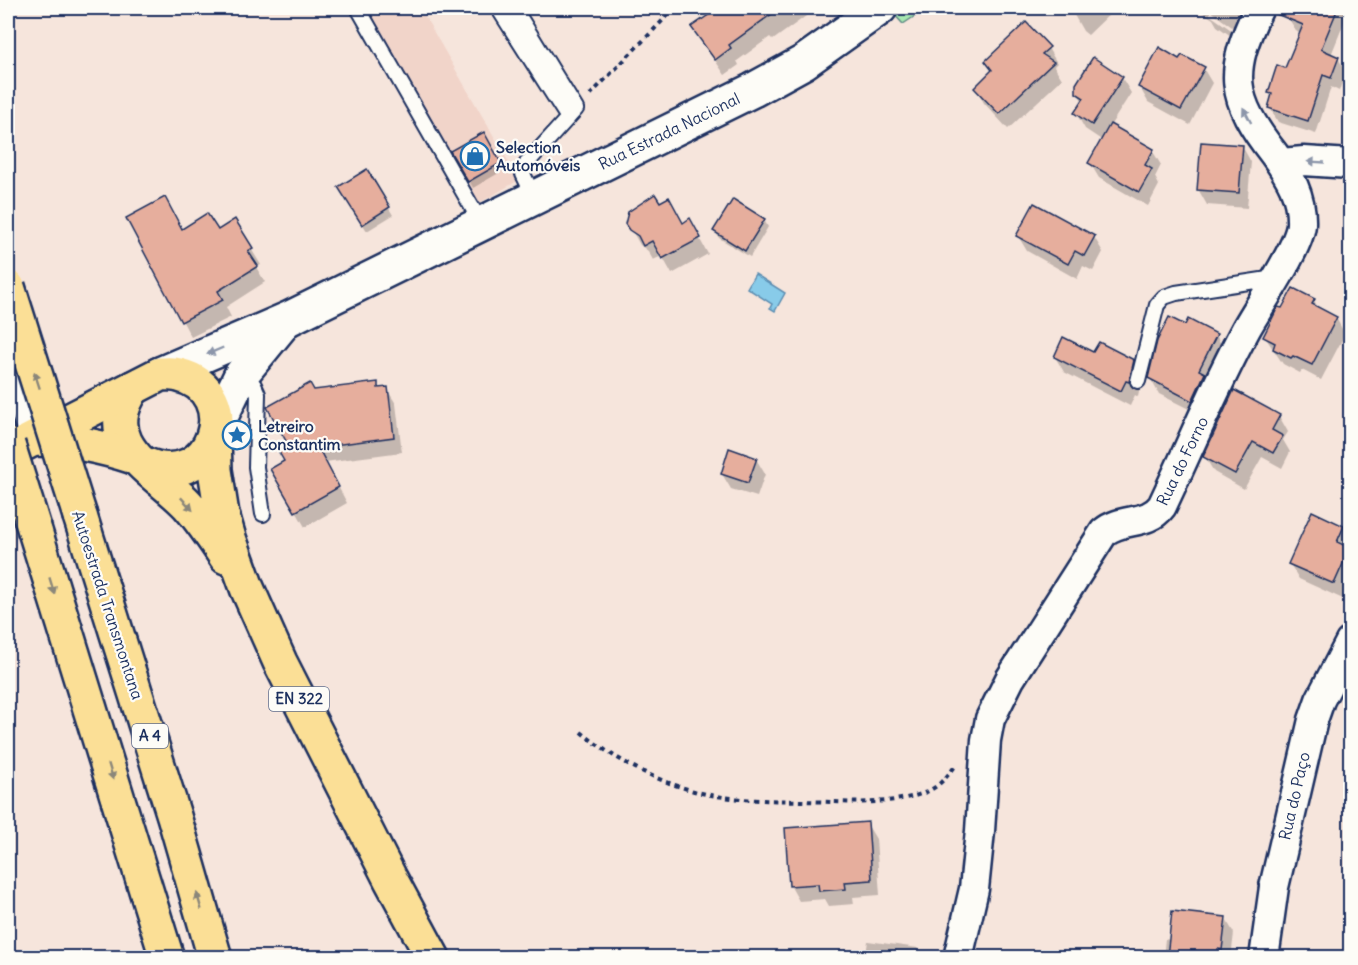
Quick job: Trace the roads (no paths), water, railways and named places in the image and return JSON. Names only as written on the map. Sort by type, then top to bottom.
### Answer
[{"type":"main road","name":"Rua Estrada Nacional","points":[[146,381],[288,319],[766,84],[829,45],[880,8]]},
{"type":"main road","name":"Autoestrada Transmontana","points":[[8,287],[174,816],[215,957]]},
{"type":"main road","points":[[215,432],[241,375],[288,319]]},
{"type":"main road","name":"EN 322","points":[[247,588],[197,516],[125,445],[120,430],[122,408],[146,381],[178,374],[191,379],[204,389],[212,403],[218,492],[222,514],[247,588],[280,662],[391,880],[433,957]]},
{"type":"main road","points":[[146,381],[16,445],[35,531],[141,867],[167,957]]},
{"type":"main road","name":"EN 322","points":[[16,445],[88,444],[139,461],[155,469],[170,470],[184,468],[197,460],[208,449],[215,432]]},
{"type":"street","name":"Rua do Forno","points":[[958,957],[974,889],[986,740],[994,710],[1010,679],[1104,532],[1118,524],[1150,517],[1162,506],[1246,330],[1296,242],[1301,226],[1297,190],[1250,120],[1239,93],[1238,66],[1259,8]]},
{"type":"street","points":[[1281,163],[1304,161],[1350,164]]},
{"type":"street","points":[[8,358],[16,445]]},
{"type":"street","name":"Rua do Paço","points":[[1264,957],[1274,887],[1306,743],[1320,700],[1350,642]]},
{"type":"lane","points":[[358,8],[481,223]]},
{"type":"lane","points":[[498,8],[572,113]]},
{"type":"lane","points":[[514,8],[572,113]]},
{"type":"lane","points":[[534,197],[523,174],[527,163],[572,113]]},
{"type":"lane","points":[[1138,381],[1157,305],[1164,297],[1176,293],[1276,278]]},
{"type":"lane","points":[[241,375],[254,385],[258,394],[256,467],[263,514]]},
{"type":"water","points":[[755,274],[785,293],[775,311],[770,308],[772,304],[747,288]]},
{"type":"place","name":"Selection Automóveis","points":[[475,156]]},
{"type":"place","name":"Letreiro Constantim","points":[[237,435]]}]
